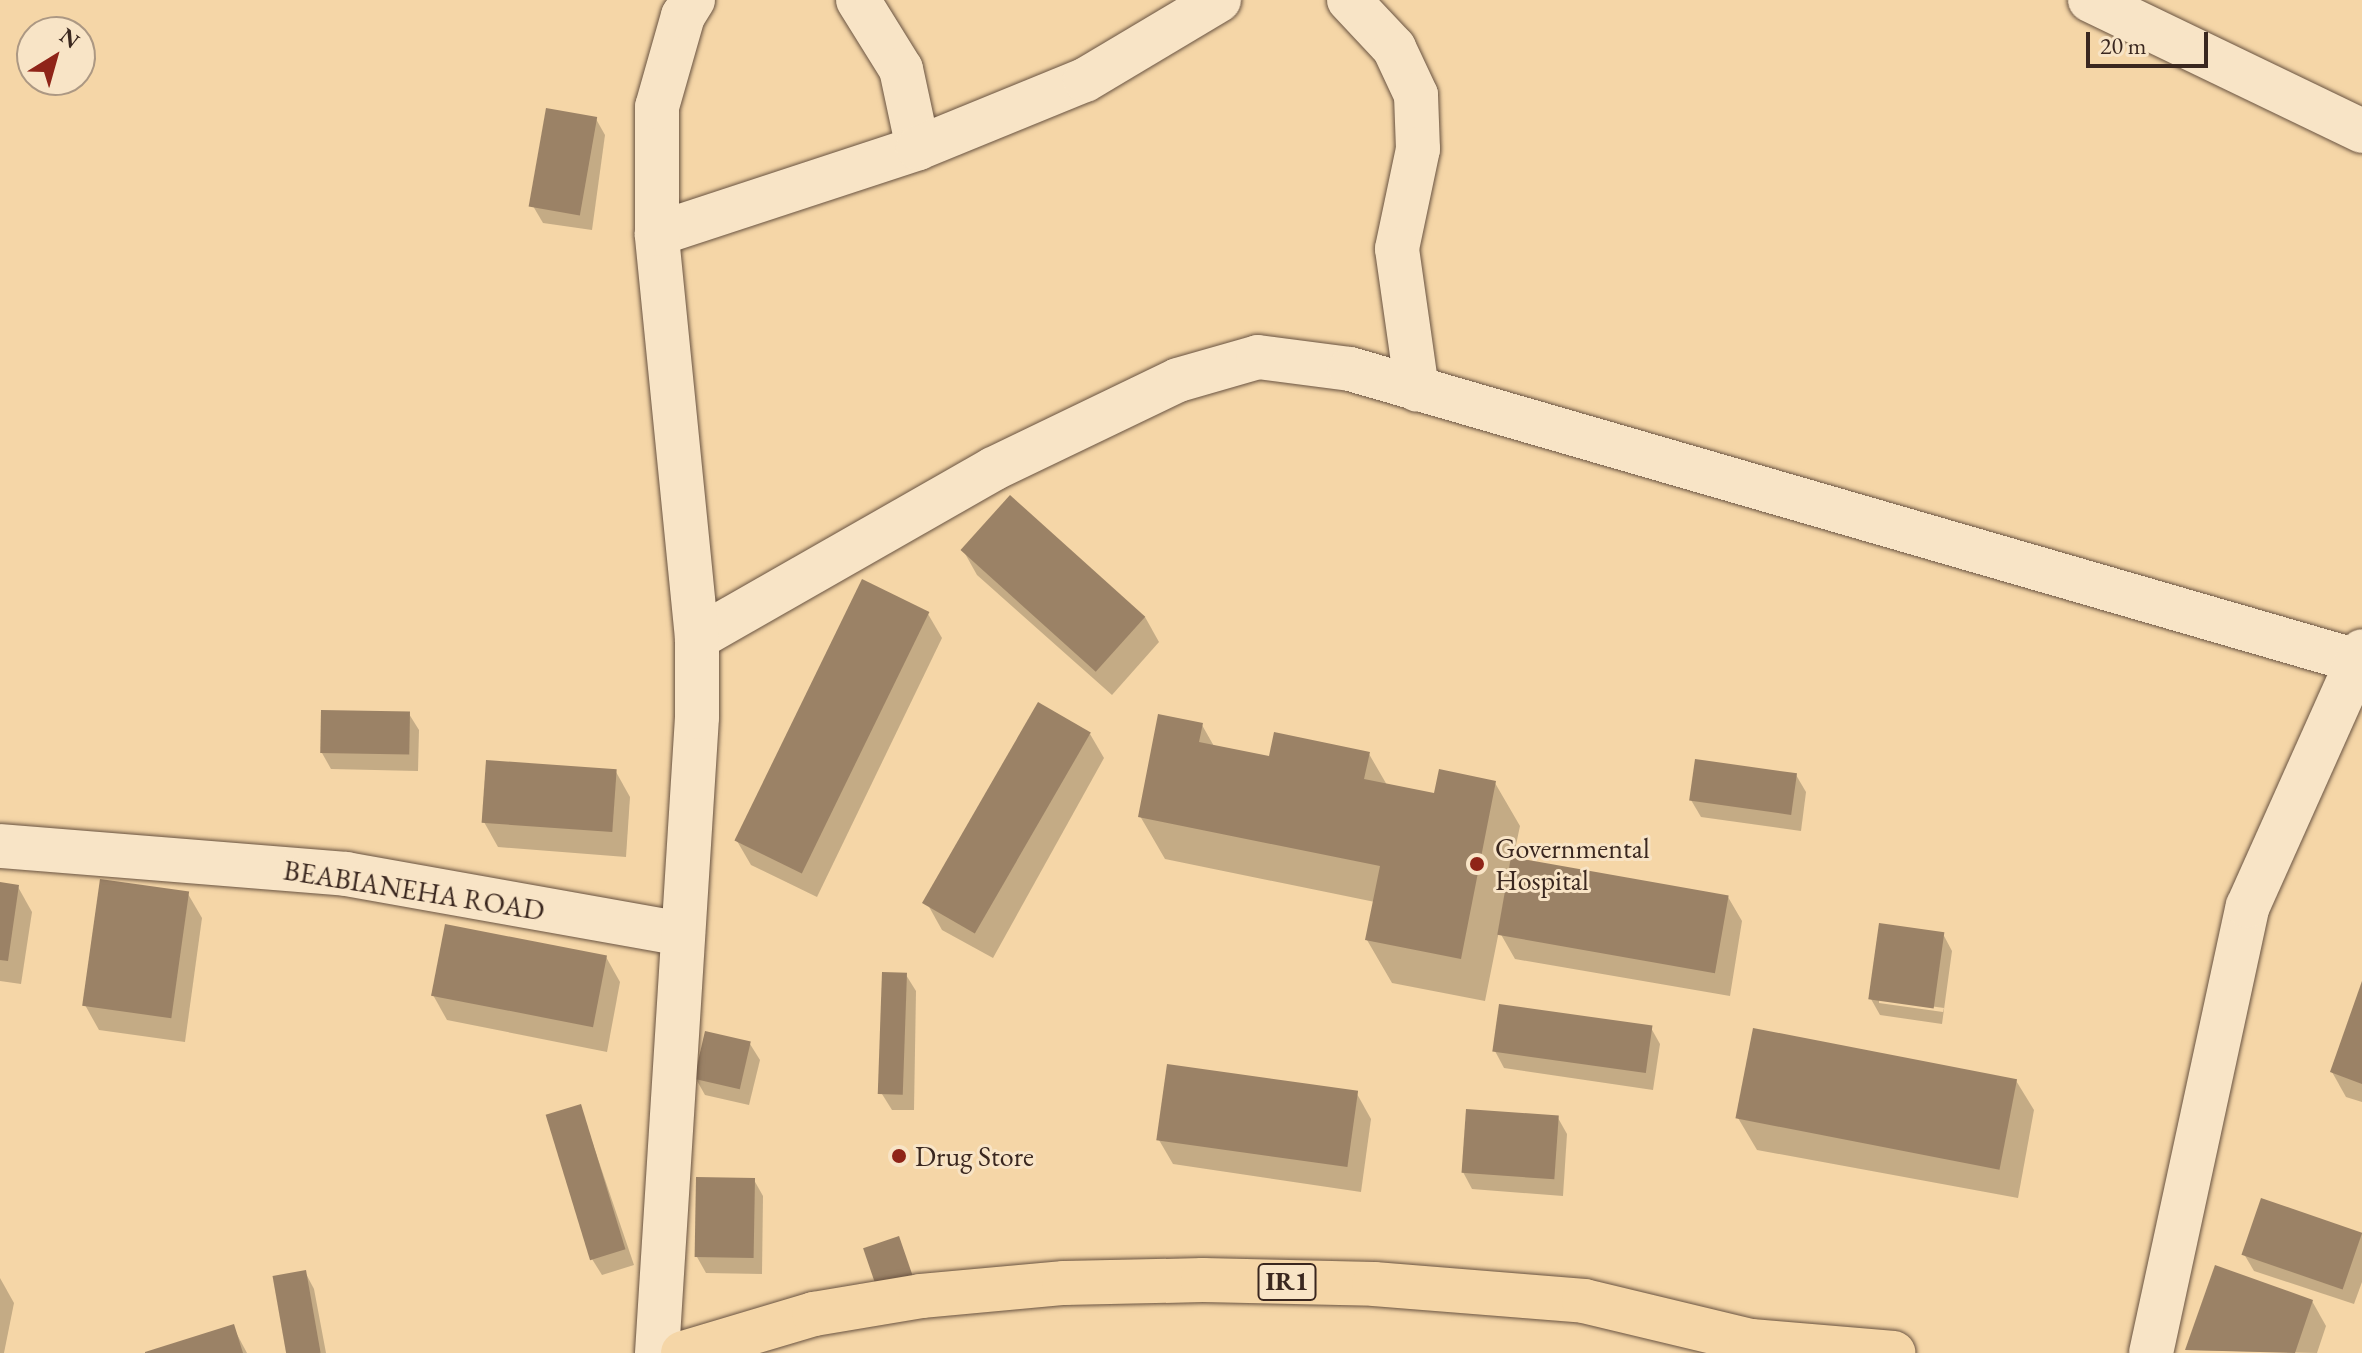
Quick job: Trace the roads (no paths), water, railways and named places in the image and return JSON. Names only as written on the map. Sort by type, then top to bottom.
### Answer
[{"type":"main road","name":"IR1","points":[[683,1353],[814,1314],[921,1296],[1064,1283],[1203,1280],[1374,1284],[1584,1301],[1749,1347],[1893,1353]]},
{"type":"street","points":[[657,1353],[683,934],[697,638],[657,234],[657,107],[683,16],[693,0]]},
{"type":"street","points":[[858,0],[901,69],[918,148]]},
{"type":"street","points":[[657,234],[918,148],[1085,80],[1219,0]]},
{"type":"street","points":[[1349,0],[1394,48],[1416,95],[1418,149],[1397,249],[1417,390]]},
{"type":"street","points":[[2090,0],[2362,131]]},
{"type":"street","points":[[697,638],[993,469],[1178,380],[1258,357],[1350,369],[2359,656],[2348,714],[2248,906],[2151,1353]]},
{"type":"street","name":"BEABIANEHA ROAD","points":[[0,846],[346,874],[683,934]]},
{"type":"place","name":"Governmental Hospital","points":[[1477,864]]},
{"type":"place","name":"Drug Store","points":[[899,1156]]}]
